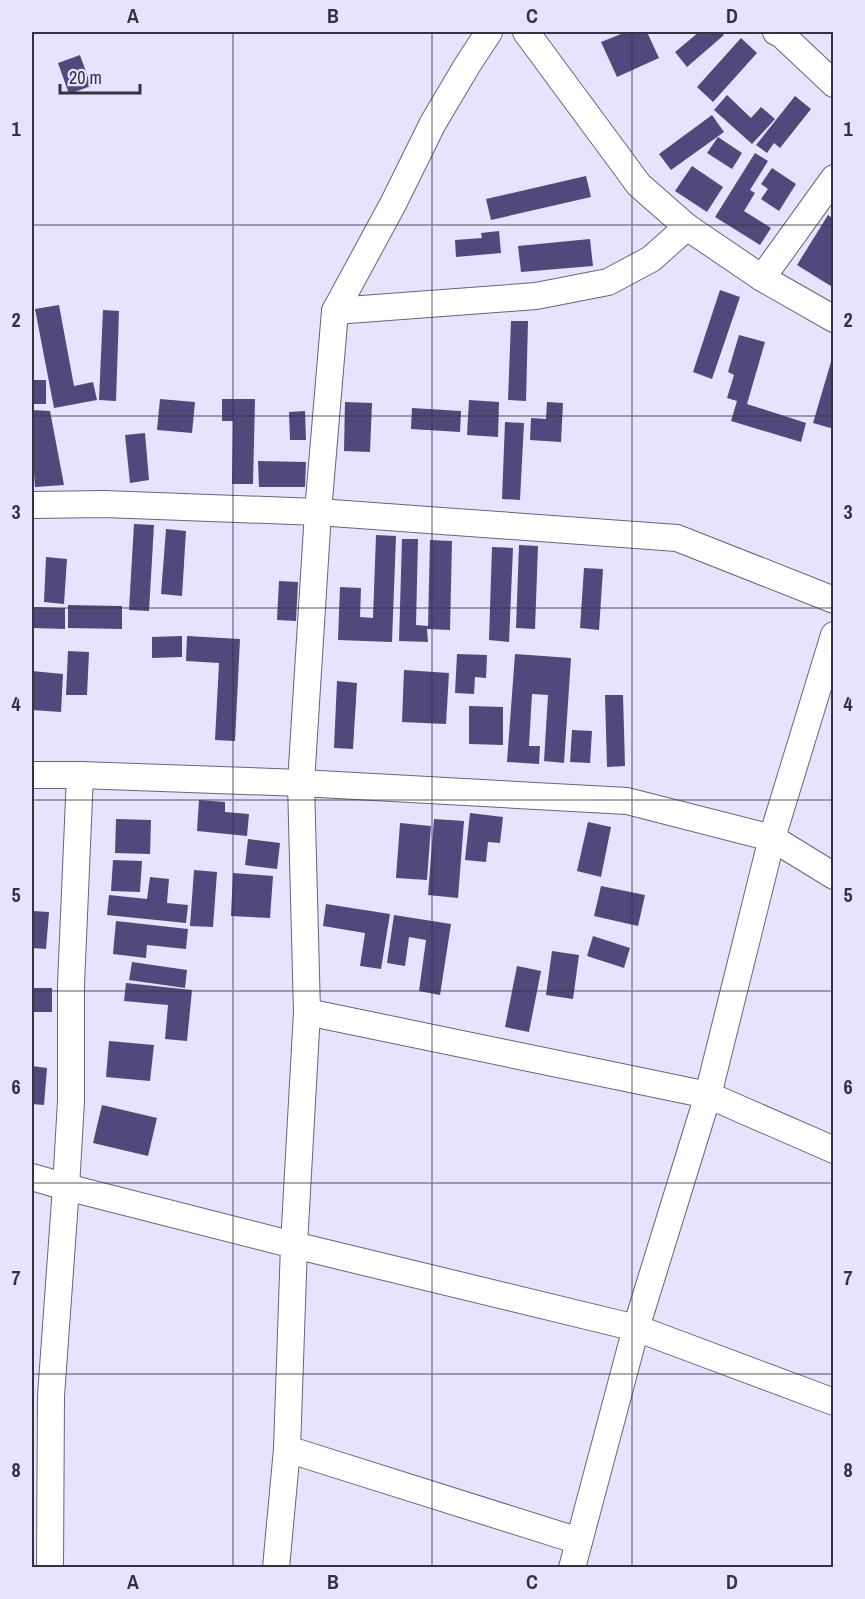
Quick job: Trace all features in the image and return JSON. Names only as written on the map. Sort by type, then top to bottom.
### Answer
[{"type":"street","points":[[276,1568],[287,1449],[294,1245],[307,1011],[301,783],[318,512],[335,310],[393,204],[433,123],[489,32]]},
{"type":"street","points":[[526,32],[639,185],[687,227],[762,278],[834,319]]},
{"type":"street","points":[[776,32],[781,34],[834,84]]},
{"type":"street","points":[[762,278],[834,178]]},
{"type":"street","points":[[335,310],[536,296],[608,282],[651,260],[687,227]]},
{"type":"street","points":[[32,505],[104,504],[318,512],[677,538],[834,600]]},
{"type":"street","points":[[572,1568],[636,1328],[708,1095],[772,838],[834,635]]},
{"type":"street","points":[[32,775],[301,783],[627,801],[772,838],[834,876]]},
{"type":"street","points":[[50,1568],[41,1396],[66,1187],[70,1101],[71,986],[80,775]]},
{"type":"street","points":[[307,1011],[708,1095],[834,1150]]},
{"type":"street","points":[[32,1177],[294,1245],[636,1328],[834,1402]]},
{"type":"street","points":[[287,1449],[579,1541]]},
{"type":"building","points":[[626,32],[647,32],[659,58],[617,77],[601,42]]},
{"type":"building","points":[[699,32],[721,32],[724,35],[687,67],[675,52]]},
{"type":"building","points":[[741,38],[757,53],[713,102],[697,87]]},
{"type":"building","points":[[80,55],[91,86],[69,94],[58,63]]},
{"type":"building","points":[[727,95],[751,118],[761,107],[775,119],[752,144],[714,110]]},
{"type":"building","points":[[795,96],[811,109],[780,148],[774,143],[767,153],[756,145]]},
{"type":"building","points":[[712,115],[724,132],[671,170],[659,154]]},
{"type":"building","points":[[718,137],[742,153],[732,169],[707,153]]},
{"type":"building","points":[[755,153],[768,161],[750,190],[755,193],[744,211],[771,228],[760,245],[715,217]]},
{"type":"building","points":[[692,166],[723,187],[707,212],[675,191]]},
{"type":"building","points":[[772,168],[796,184],[779,211],[761,199],[768,189],[761,184]]},
{"type":"building","points":[[586,176],[591,197],[491,220],[486,199]]},
{"type":"building","points":[[828,215],[834,219],[834,288],[797,265]]},
{"type":"building","points":[[499,231],[501,253],[456,257],[455,240],[482,238],[481,233]]},
{"type":"building","points":[[590,239],[593,266],[521,272],[518,246]]},
{"type":"building","points":[[720,290],[740,297],[712,379],[693,372]]},
{"type":"building","points":[[59,305],[74,386],[93,382],[97,400],[54,408],[35,309]]},
{"type":"building","points":[[103,310],[119,311],[116,401],[99,400]]},
{"type":"building","points":[[511,321],[528,321],[526,401],[508,400]]},
{"type":"building","points":[[739,335],[765,342],[747,404],[806,423],[801,442],[731,421],[737,401],[727,398],[734,375],[728,372]]},
{"type":"building","points":[[834,355],[834,429],[813,423]]},
{"type":"building","points":[[32,380],[46,380],[46,404],[32,404]]},
{"type":"building","points":[[160,399],[195,402],[192,433],[157,430]]},
{"type":"building","points":[[222,399],[255,399],[253,484],[232,484],[233,421],[222,421]]},
{"type":"building","points":[[469,400],[499,402],[498,437],[467,435]]},
{"type":"building","points":[[345,402],[372,403],[370,452],[344,451]]},
{"type":"building","points":[[547,402],[563,403],[561,442],[530,440],[531,418],[546,419]]},
{"type":"building","points":[[412,408],[461,411],[460,432],[411,429]]},
{"type":"building","points":[[32,410],[50,411],[64,485],[35,487]]},
{"type":"building","points":[[305,411],[306,440],[290,440],[289,412]]},
{"type":"building","points":[[505,422],[524,423],[520,500],[502,499]]},
{"type":"building","points":[[145,433],[149,480],[130,483],[125,435]]},
{"type":"building","points":[[258,461],[306,462],[305,487],[259,487]]},
{"type":"building","points":[[134,524],[154,525],[149,611],[129,610]]},
{"type":"building","points":[[166,529],[186,531],[182,596],[161,594]]},
{"type":"building","points":[[376,535],[396,536],[392,642],[338,640],[340,587],[361,588],[360,617],[373,618]]},
{"type":"building","points":[[402,539],[418,539],[416,625],[428,626],[430,540],[452,541],[450,630],[427,629],[428,642],[399,641]]},
{"type":"building","points":[[519,545],[538,546],[535,629],[516,628]]},
{"type":"building","points":[[492,547],[513,548],[509,642],[489,640]]},
{"type":"building","points":[[46,557],[67,559],[64,604],[44,602]]},
{"type":"building","points":[[584,568],[603,569],[599,630],[580,628]]},
{"type":"building","points":[[279,581],[298,582],[296,621],[277,620]]},
{"type":"building","points":[[68,605],[122,606],[122,629],[68,628]]},
{"type":"building","points":[[32,607],[65,608],[65,629],[32,628]]},
{"type":"building","points":[[182,636],[182,657],[152,658],[152,637]]},
{"type":"building","points":[[187,636],[240,639],[235,741],[215,740],[219,663],[186,661]]},
{"type":"building","points":[[68,651],[89,652],[87,695],[66,695]]},
{"type":"building","points":[[457,654],[487,655],[486,678],[475,677],[474,694],[455,693]]},
{"type":"building","points":[[515,654],[571,658],[564,763],[544,761],[548,695],[532,694],[529,746],[540,746],[539,764],[507,762]]},
{"type":"building","points":[[404,670],[449,673],[446,724],[402,722]]},
{"type":"building","points":[[32,671],[63,674],[61,712],[32,710]]},
{"type":"building","points":[[337,681],[357,683],[353,749],[334,748]]},
{"type":"building","points":[[605,695],[623,695],[625,766],[607,767]]},
{"type":"building","points":[[469,706],[503,707],[503,745],[469,744]]},
{"type":"building","points":[[572,730],[592,731],[590,763],[570,762]]},
{"type":"building","points":[[199,800],[225,802],[225,812],[249,814],[247,836],[197,831]]},
{"type":"building","points":[[470,813],[503,817],[500,843],[488,842],[486,862],[465,860]]},
{"type":"building","points":[[116,819],[151,820],[150,854],[115,853]]},
{"type":"building","points":[[434,819],[464,821],[458,898],[428,895]]},
{"type":"building","points":[[588,822],[611,827],[601,877],[577,871]]},
{"type":"building","points":[[400,823],[431,826],[427,880],[396,878]]},
{"type":"building","points":[[248,839],[280,843],[277,869],[245,865]]},
{"type":"building","points":[[113,860],[142,861],[140,892],[111,891]]},
{"type":"building","points":[[194,870],[217,872],[213,927],[190,926]]},
{"type":"building","points":[[233,873],[273,876],[270,918],[231,916]]},
{"type":"building","points":[[150,877],[169,879],[167,903],[188,905],[186,923],[107,915],[109,895],[147,899]]},
{"type":"building","points":[[601,886],[645,895],[638,926],[594,916]]},
{"type":"building","points":[[326,904],[390,914],[381,969],[360,966],[365,933],[323,926]]},
{"type":"building","points":[[32,911],[49,912],[46,949],[32,948]]},
{"type":"building","points":[[394,915],[451,924],[440,995],[419,991],[426,940],[409,937],[405,966],[387,963]]},
{"type":"building","points":[[116,921],[188,929],[186,949],[147,945],[146,958],[113,954]]},
{"type":"building","points":[[593,936],[630,948],[624,968],[587,956]]},
{"type":"building","points":[[552,951],[579,955],[573,999],[546,995]]},
{"type":"building","points":[[132,962],[187,970],[185,988],[129,980]]},
{"type":"building","points":[[517,966],[541,971],[529,1032],[505,1027]]},
{"type":"building","points":[[126,983],[192,990],[187,1041],[165,1039],[168,1005],[124,1001]]},
{"type":"building","points":[[32,988],[52,988],[52,1012],[32,1012]]},
{"type":"building","points":[[109,1041],[154,1045],[150,1081],[106,1077]]},
{"type":"building","points":[[32,1066],[47,1068],[44,1105],[32,1104]]},
{"type":"building","points":[[102,1105],[157,1118],[148,1156],[93,1143]]}]
